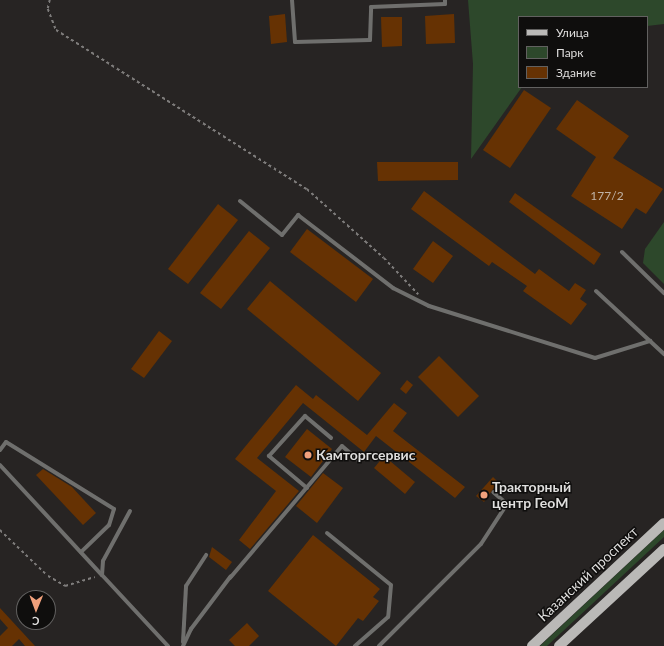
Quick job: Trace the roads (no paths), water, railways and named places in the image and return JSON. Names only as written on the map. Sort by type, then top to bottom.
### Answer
[{"type":"main road","name":"Казанский проспект","points":[[532,646],[664,523]]},
{"type":"main road","points":[[560,646],[664,549]]},
{"type":"lane","points":[[292,0],[296,42],[370,40],[371,7],[445,4],[445,0]]},
{"type":"lane","points":[[240,201],[282,235],[298,216],[393,288],[429,306],[595,358],[650,341]]},
{"type":"lane","points":[[622,252],[664,293]]},
{"type":"lane","points":[[596,291],[664,354]]},
{"type":"lane","points":[[307,488],[270,456],[305,416],[331,438]]},
{"type":"lane","points":[[0,450],[6,442],[114,509],[109,525],[81,552]]},
{"type":"lane","points":[[230,578],[342,446],[357,458]]},
{"type":"lane","points":[[0,464],[168,646]]},
{"type":"lane","points":[[379,646],[481,544],[507,504],[493,492]]},
{"type":"lane","points":[[102,575],[103,561],[130,511]]},
{"type":"lane","points":[[327,533],[391,585],[388,617],[355,646]]},
{"type":"lane","points":[[183,644],[186,586],[206,555]]},
{"type":"lane","points":[[183,644],[234,573]]},
{"type":"place","name":"Камторгсервис","points":[[308,455]]},
{"type":"place","name":"Тракторный центр ГеоМ","points":[[484,495]]}]
